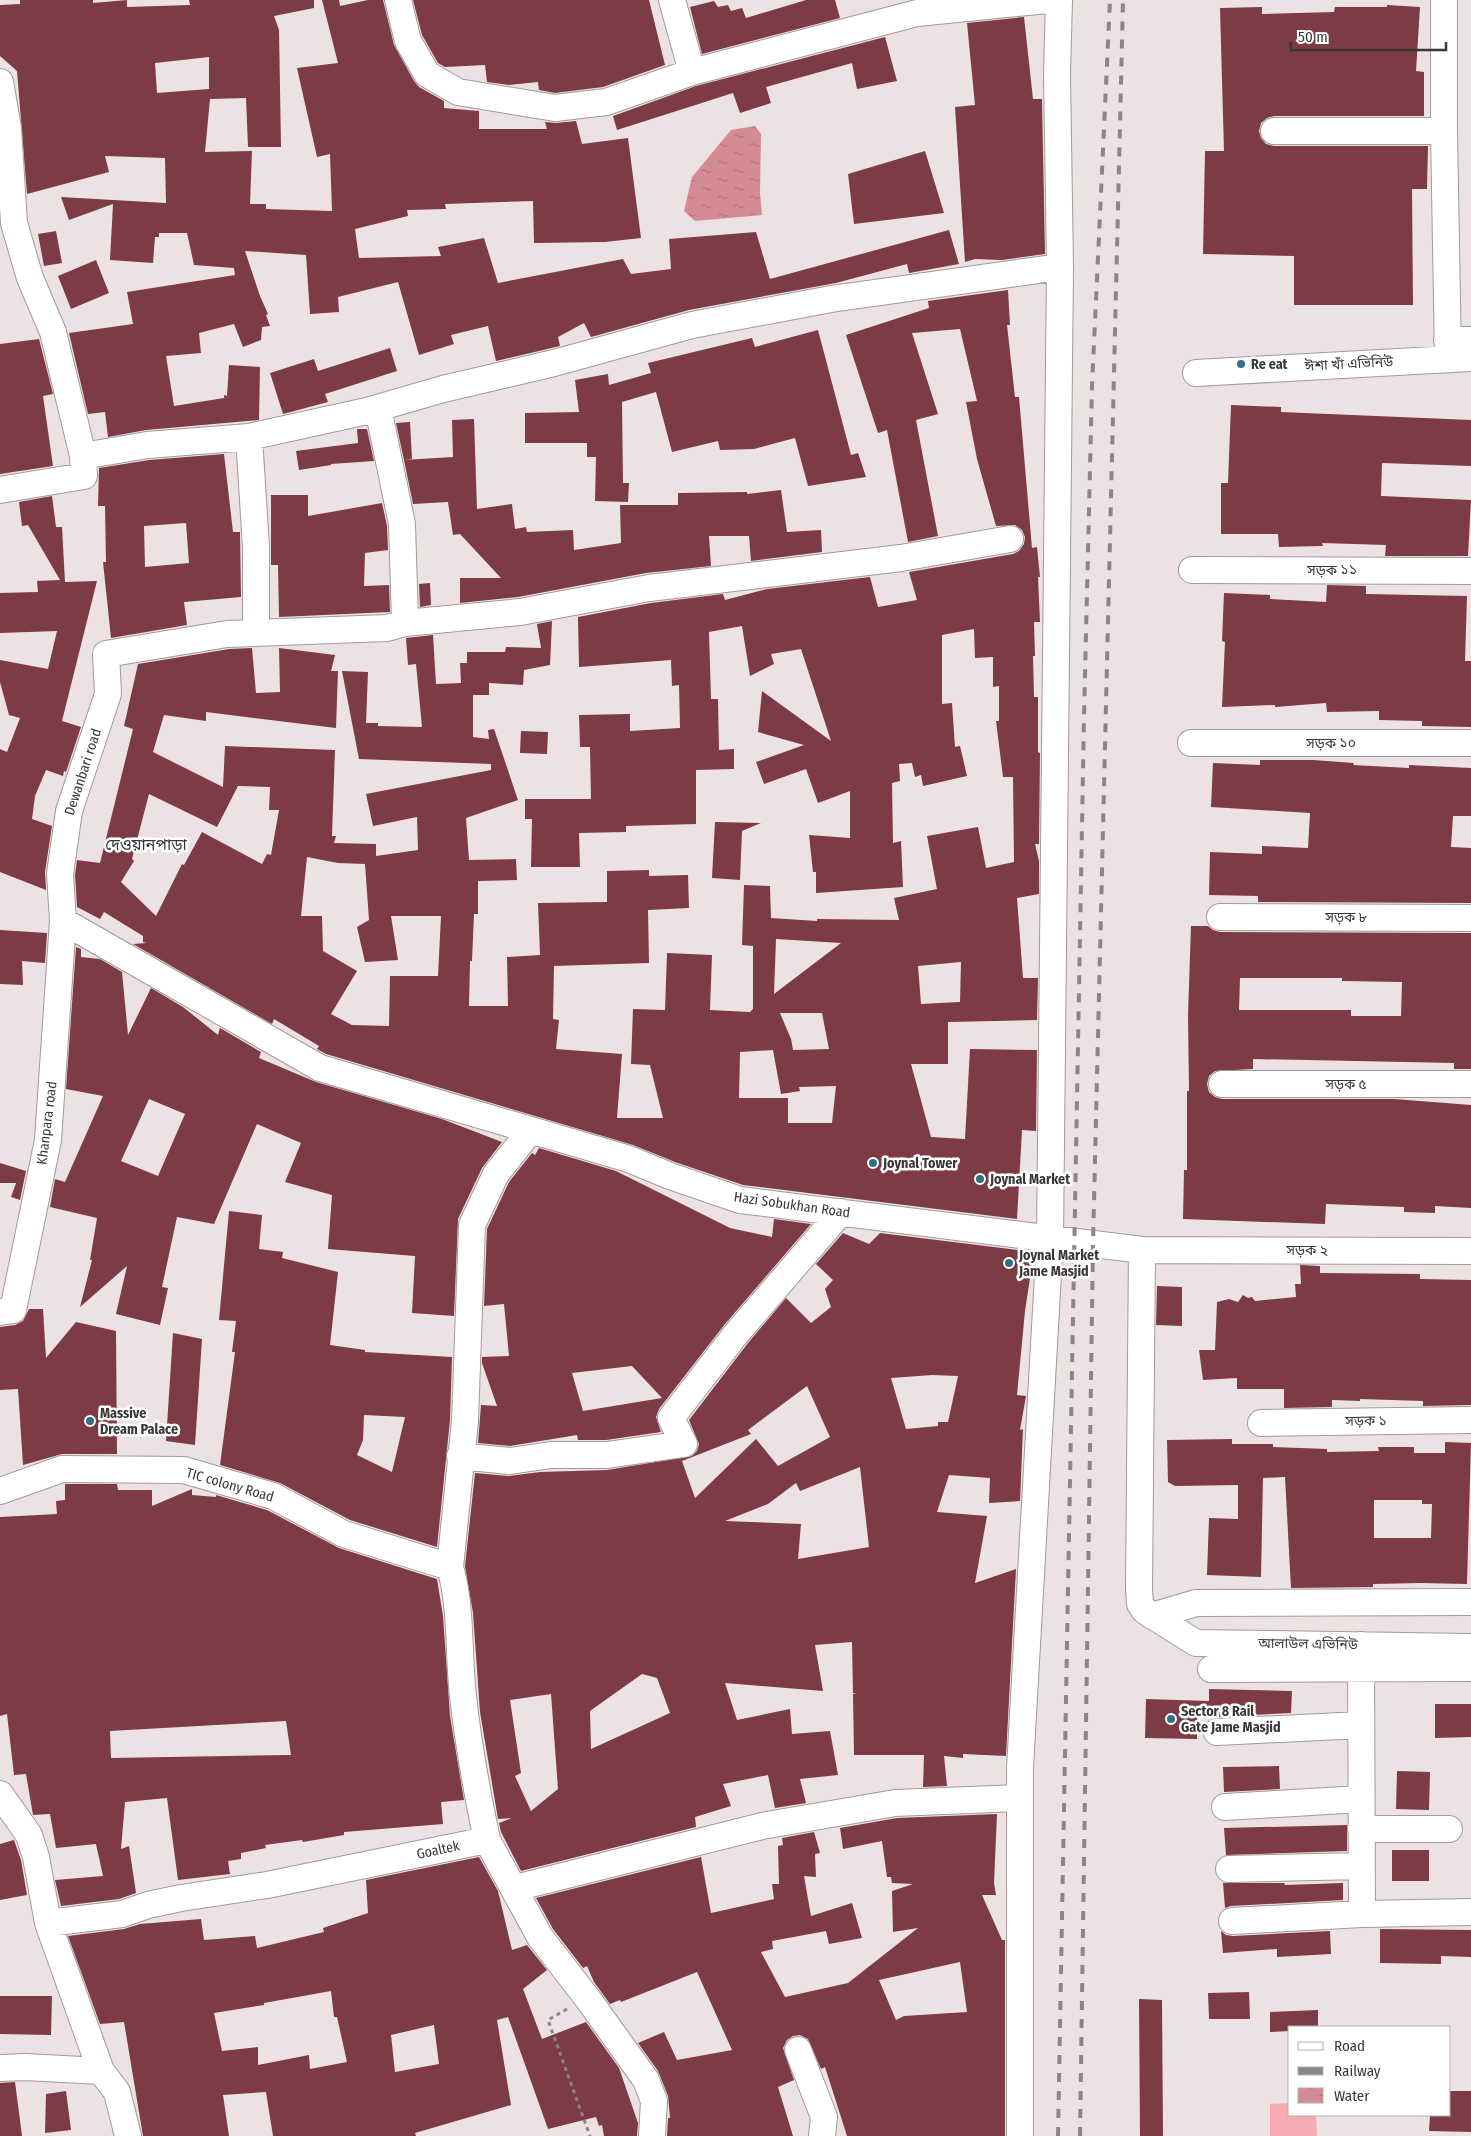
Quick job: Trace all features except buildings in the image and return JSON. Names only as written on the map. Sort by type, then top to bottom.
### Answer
[{"type":"street","points":[[398,0],[408,41],[428,74],[458,92],[555,108],[606,102],[692,72],[917,12],[1048,0]]},
{"type":"street","points":[[672,0],[692,72]]},
{"type":"street","points":[[1020,2136],[1020,1798],[1050,1238],[1060,267],[1057,75],[1059,0]]},
{"type":"street","points":[[1444,0],[1444,130],[1459,349]]},
{"type":"street","points":[[0,82],[8,128],[5,166],[14,223],[30,278],[53,332],[83,456],[84,476],[0,490]]},
{"type":"street","points":[[1274,131],[1444,130]]},
{"type":"street","points":[[83,456],[148,445],[249,437],[378,408],[443,389],[554,363],[692,325],[831,299],[1060,267]]},
{"type":"street","name":"ঈশা খাঁ এভিনিউ","points":[[1196,373],[1459,349]]},
{"type":"street","points":[[378,408],[402,524],[405,623]]},
{"type":"street","points":[[249,437],[256,547],[256,633],[388,628],[405,623],[520,612],[649,588],[901,558],[1010,539]]},
{"type":"street","name":"সড়ক ১১","points":[[1192,570],[1471,571]]},
{"type":"street","name":"Dewanbari road","points":[[63,921],[60,874],[68,811],[108,694],[106,654],[227,634],[256,633]]},
{"type":"street","name":"সড়ক ১০","points":[[1192,743],[1471,743]]},
{"type":"street","name":"সড়ক ৮","points":[[1220,917],[1471,918]]},
{"type":"street","name":"Hazi Sobukhan Road","points":[[63,921],[320,1068],[629,1159],[670,1176],[740,1200],[1142,1250]]},
{"type":"street","name":"Khanpara road","points":[[0,1312],[13,1310],[48,1140],[63,921]]},
{"type":"street","name":"সড়ক ৫","points":[[1222,1084],[1471,1084]]},
{"type":"street","points":[[531,1130],[496,1174],[472,1225],[465,1421],[450,1566],[456,1590],[462,1695],[478,1800],[487,1840],[516,1888],[540,1937],[588,1999],[646,2080],[654,2101],[652,2136]]},
{"type":"street","points":[[460,1456],[510,1462],[551,1455],[607,1455],[684,1444],[671,1418],[736,1334],[841,1212]]},
{"type":"street","points":[[1142,1250],[1139,1589],[1140,1604],[1145,1611],[1152,1616],[1196,1602],[1471,1602]]},
{"type":"street","name":"সড়ক ২","points":[[1142,1250],[1471,1251]]},
{"type":"street","name":"সড়ক ১","points":[[1261,1423],[1471,1420]]},
{"type":"street","name":"TIC colony Road","points":[[0,1491],[62,1469],[184,1470],[273,1496],[344,1534],[450,1566]]},
{"type":"street","name":"আলাউল এভিনিউ","points":[[1152,1616],[1196,1643],[1361,1657],[1471,1647]]},
{"type":"street","points":[[1211,1668],[1361,1657],[1471,1668]]},
{"type":"street","points":[[1361,1657],[1362,1914]]},
{"type":"street","points":[[1217,1732],[1361,1725]]},
{"type":"street","points":[[0,1794],[29,1835],[36,1857],[48,1923],[101,2071],[117,2092],[128,2136]]},
{"type":"street","points":[[516,1888],[762,1826],[895,1804],[1020,1798]]},
{"type":"street","points":[[1225,1807],[1361,1800]]},
{"type":"street","points":[[1361,1829],[1449,1829]]},
{"type":"street","name":"Goaltek","points":[[48,1923],[122,1914],[148,1904],[267,1885],[487,1840]]},
{"type":"street","points":[[1229,1868],[1361,1866]]},
{"type":"street","points":[[1232,1921],[1362,1914],[1471,1912]]},
{"type":"street","points":[[798,2050],[824,2117],[822,2136]]},
{"type":"street","points":[[0,2068],[25,2067],[101,2071]]},
{"type":"path","points":[[588,1999],[548,2020],[590,2136]]},
{"type":"shaded area","points":[[1288,2103],[1288,2116],[1316,2116],[1317,2136],[1270,2136],[1270,2104]]},
{"type":"water","points":[[755,126],[761,134],[760,193],[762,215],[695,221],[684,211],[692,177],[731,130]]},
{"type":"railway","points":[[1058,2136],[1084,717],[1092,386],[1110,0]]},
{"type":"railway","points":[[1080,2136],[1093,1243],[1123,0]]},
{"type":"place","name":"Re eat","points":[[1241,364]]},
{"type":"place","name":"Joynal Tower","points":[[873,1163]]},
{"type":"place","name":"Joynal Market","points":[[980,1179]]},
{"type":"place","name":"Joynal Market Jame Masjid","points":[[1009,1263]]},
{"type":"place","name":"Massive Dream Palace","points":[[90,1421]]},
{"type":"place","name":"Sector 8 Rail Gate Jame Masjid","points":[[1171,1719]]},
{"type":"district","name":"দেওয়ানপাড়া","points":[[146,844]]}]
